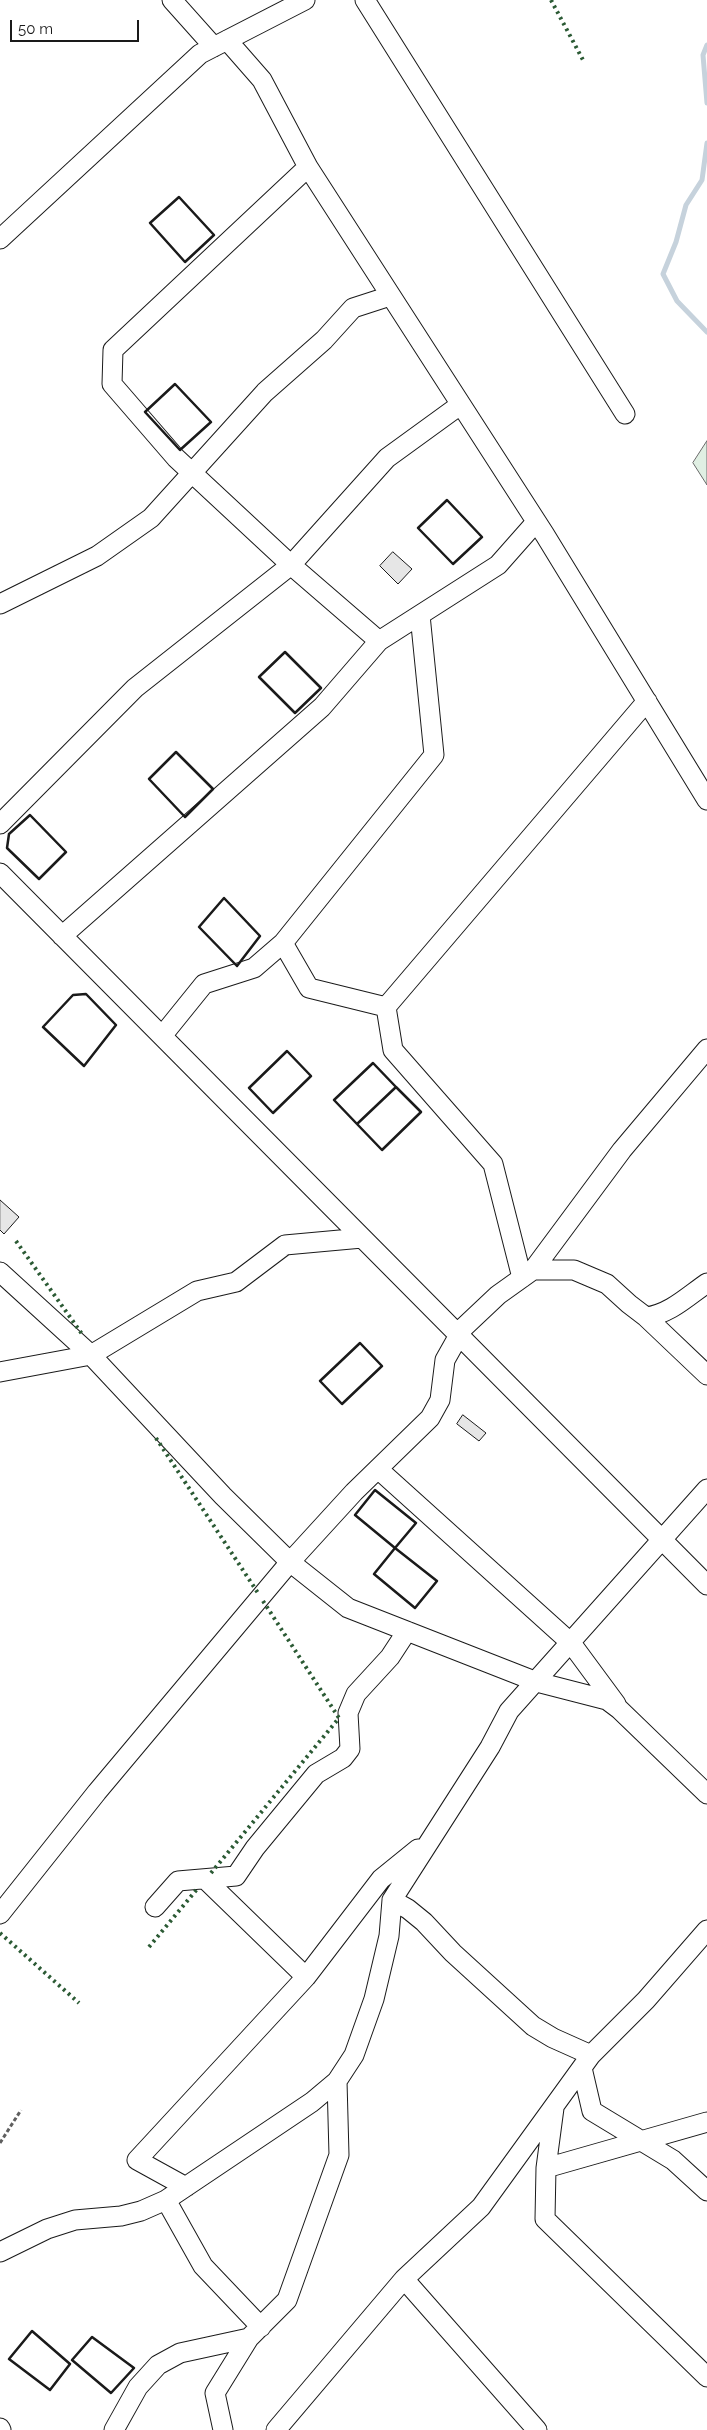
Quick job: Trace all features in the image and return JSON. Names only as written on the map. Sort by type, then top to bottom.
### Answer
[{"type":"street","points":[[172,0],[262,80],[308,167],[536,522],[707,800]]},
{"type":"street","points":[[0,239],[200,54],[305,0]]},
{"type":"street","points":[[365,0],[625,414]]},
{"type":"street","points":[[308,167],[113,350],[112,384],[176,458],[291,565],[379,641]]},
{"type":"street","points":[[0,604],[97,556],[151,518],[193,474],[265,392],[324,340],[353,308],[390,296]]},
{"type":"street","points":[[0,824],[135,688],[291,565],[387,458],[460,405]]},
{"type":"street","points":[[62,936],[322,707],[379,641],[498,565],[536,522]]},
{"type":"street","points":[[162,1036],[204,984],[254,968],[283,943],[434,755],[420,615]]},
{"type":"street","points":[[528,1274],[493,1164],[393,1050],[386,1007],[646,701]]},
{"type":"street","points":[[0,873],[707,1585]]},
{"type":"street","points":[[283,943],[309,988],[386,1007]]},
{"type":"street","points":[[0,1914],[96,1792],[290,1562],[378,1469],[430,1418],[440,1400],[445,1360],[463,1328],[498,1295],[528,1274],[622,1150],[707,1049]]},
{"type":"street","points":[[0,1372],[91,1355],[197,1291],[236,1282],[285,1245],[362,1238]]},
{"type":"street","points":[[528,1274],[566,1269],[582,1273],[606,1284],[646,1317],[707,1375]]},
{"type":"street","points":[[0,1272],[91,1355],[223,1496],[290,1562],[348,1608],[536,1682],[607,1700],[619,1709],[707,1794]]},
{"type":"street","points":[[646,1317],[657,1316],[670,1309],[707,1283]]},
{"type":"street","points":[[378,1469],[571,1643],[619,1709]]},
{"type":"street","points":[[0,2252],[47,2229],[75,2220],[121,2216],[142,2211],[166,2200],[312,2102],[337,2081],[354,2054],[374,1999],[389,1936],[392,1900],[490,1747],[509,1711],[707,1489]]},
{"type":"street","points":[[155,1907],[178,1881],[236,1876],[255,1848],[316,1774],[343,1758],[350,1749],[348,1713],[356,1694],[390,1657],[407,1631]]},
{"type":"street","points":[[186,2186],[137,2160],[306,1977],[381,1879],[430,1838]]},
{"type":"street","points":[[206,1880],[306,1977]]},
{"type":"street","points":[[392,1900],[408,1909],[424,1922],[453,1953],[533,2026],[586,2061],[592,2111],[673,2160],[707,2191]]},
{"type":"street","points":[[276,2430],[404,2278],[481,2207],[586,2061],[646,2000],[707,1930]]},
{"type":"street","points":[[223,2430],[215,2393],[255,2333],[287,2300],[339,2155],[337,2081]]},
{"type":"street","points":[[554,2107],[546,2168],[545,2219],[707,2378]]},
{"type":"street","points":[[546,2168],[707,2122]]},
{"type":"street","points":[[166,2200],[203,2266],[255,2333]]},
{"type":"street","points":[[404,2278],[537,2430]]},
{"type":"street","points":[[114,2430],[138,2387],[158,2365],[180,2353],[255,2333]]},
{"type":"path","points":[[0,2142],[21,2110]]},
{"type":"green space","points":[[707,441],[707,485],[693,463]]},
{"type":"building","points":[[393,552],[412,569],[398,584],[380,566]]},
{"type":"building","points":[[0,1200],[19,1217],[4,1234],[0,1230]]},
{"type":"building","points":[[463,1415],[486,1433],[479,1441],[457,1424]]},
{"type":"waterway","points":[[707,45],[703,55],[707,103]]},
{"type":"waterway","points":[[707,143],[702,180],[686,205],[676,242],[663,274],[677,301],[707,332]]},
{"type":"hedge","points":[[551,0],[583,60]]},
{"type":"hedge","points":[[16,1241],[82,1334]]},
{"type":"hedge","points":[[156,1438],[258,1593]]},
{"type":"hedge","points":[[211,1873],[339,1718],[263,1601]]},
{"type":"hedge","points":[[149,1947],[198,1888]]},
{"type":"hedge","points":[[0,1933],[79,2003]]},
{"type":"wall","points":[[179,197],[214,235],[185,262],[150,223],[179,197]]},
{"type":"wall","points":[[175,384],[211,422],[180,450],[145,412],[175,384]]},
{"type":"wall","points":[[447,500],[482,537],[453,564],[418,528],[447,500]]},
{"type":"wall","points":[[285,652],[321,688],[295,713],[259,677],[285,652]]},
{"type":"wall","points":[[176,752],[213,789],[185,817],[149,779],[176,752]]},
{"type":"wall","points":[[30,815],[66,852],[39,879],[7,848],[9,834],[30,815]]},
{"type":"wall","points":[[224,898],[260,936],[237,966],[199,927],[224,898]]},
{"type":"wall","points":[[86,994],[116,1025],[84,1066],[43,1027],[73,995],[86,994]]},
{"type":"wall","points":[[287,1051],[311,1076],[273,1113],[249,1088],[287,1051]]},
{"type":"wall","points":[[373,1063],[396,1087],[357,1124],[334,1100],[373,1063]]},
{"type":"wall","points":[[396,1087],[421,1112],[382,1150],[357,1124],[396,1087]]},
{"type":"wall","points":[[360,1343],[382,1366],[342,1404],[320,1381],[360,1343]]},
{"type":"wall","points":[[375,1490],[416,1523],[395,1548],[355,1515],[375,1490]]},
{"type":"wall","points":[[395,1548],[437,1581],[415,1608],[374,1574],[395,1548]]},
{"type":"wall","points":[[32,2331],[70,2364],[50,2390],[9,2359],[32,2331]]},
{"type":"wall","points":[[92,2337],[134,2368],[111,2393],[72,2360],[92,2337]]}]
